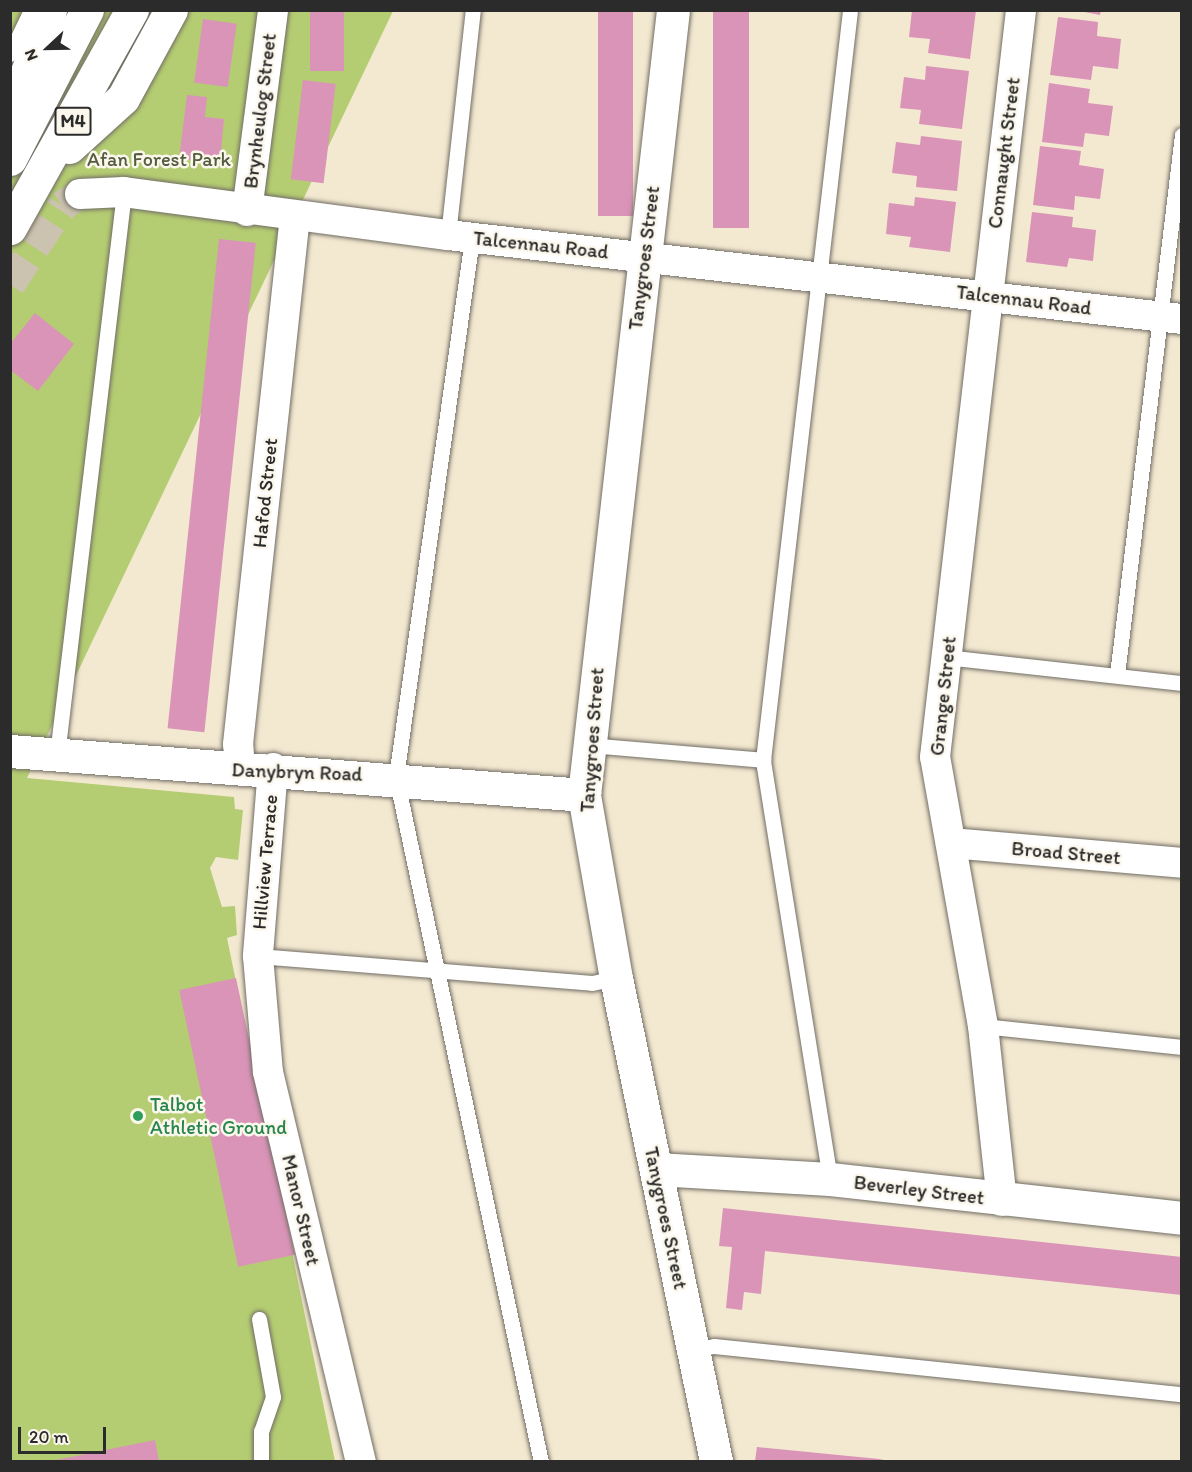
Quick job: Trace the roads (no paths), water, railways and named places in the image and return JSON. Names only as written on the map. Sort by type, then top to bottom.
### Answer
[{"type":"main road","points":[[14,153],[27,72],[50,10]]},
{"type":"main road","name":"M4","points":[[14,153],[87,10]]},
{"type":"main road","name":"M4","points":[[10,228],[48,167],[132,10]]},
{"type":"main road","points":[[48,167],[123,98],[171,10]]},
{"type":"main road","name":"Tanygroes Street","points":[[673,10],[584,795],[615,978],[716,1461]]},
{"type":"main road","name":"Danybryn Road","points":[[10,751],[240,770],[273,768],[396,777],[584,795]]},
{"type":"main road","name":"Beverley Street","points":[[656,1169],[830,1179],[1002,1201],[1182,1218]]},
{"type":"street","name":"Brynheulog Street","points":[[247,211],[273,10]]},
{"type":"street","name":"Connaught Street","points":[[987,296],[1021,10]]},
{"type":"street","name":"Talcennau Road","points":[[80,194],[124,192],[247,211],[1170,318]]},
{"type":"street","name":"Hafod Street","points":[[240,770],[238,744],[295,216]]},
{"type":"street","name":"Grange Street","points":[[987,296],[935,757],[983,1026],[1002,1201]]},
{"type":"street","name":"Hillview Terrace","points":[[258,956],[273,768]]},
{"type":"street","name":"Broad Street","points":[[951,843],[1182,863]]},
{"type":"street","name":"Manor Street","points":[[258,956],[268,1072],[361,1461]]},
{"type":"lane","points":[[10,54],[31,10]]},
{"type":"lane","points":[[473,10],[460,236],[396,777],[439,970],[541,1461]]},
{"type":"lane","points":[[830,1179],[763,760],[821,278],[850,10]]},
{"type":"lane","points":[[1117,675],[1170,318],[1182,135]]},
{"type":"lane","points":[[57,755],[124,192]]},
{"type":"lane","points":[[946,657],[1182,683]]},
{"type":"lane","points":[[589,745],[763,760]]},
{"type":"lane","points":[[258,956],[592,983],[615,978]]},
{"type":"lane","points":[[983,1026],[1182,1047]]},
{"type":"lane","points":[[259,1319],[273,1397],[261,1431],[261,1461]]},
{"type":"lane","points":[[693,1350],[714,1346],[1182,1394]]},
{"type":"tunnel","points":[[10,285],[62,206],[80,194]]},
{"type":"place","name":"Talbot Athletic Ground","points":[[138,1116]]},
{"type":"park label","name":"Afan Forest Park","points":[[159,159]]}]
